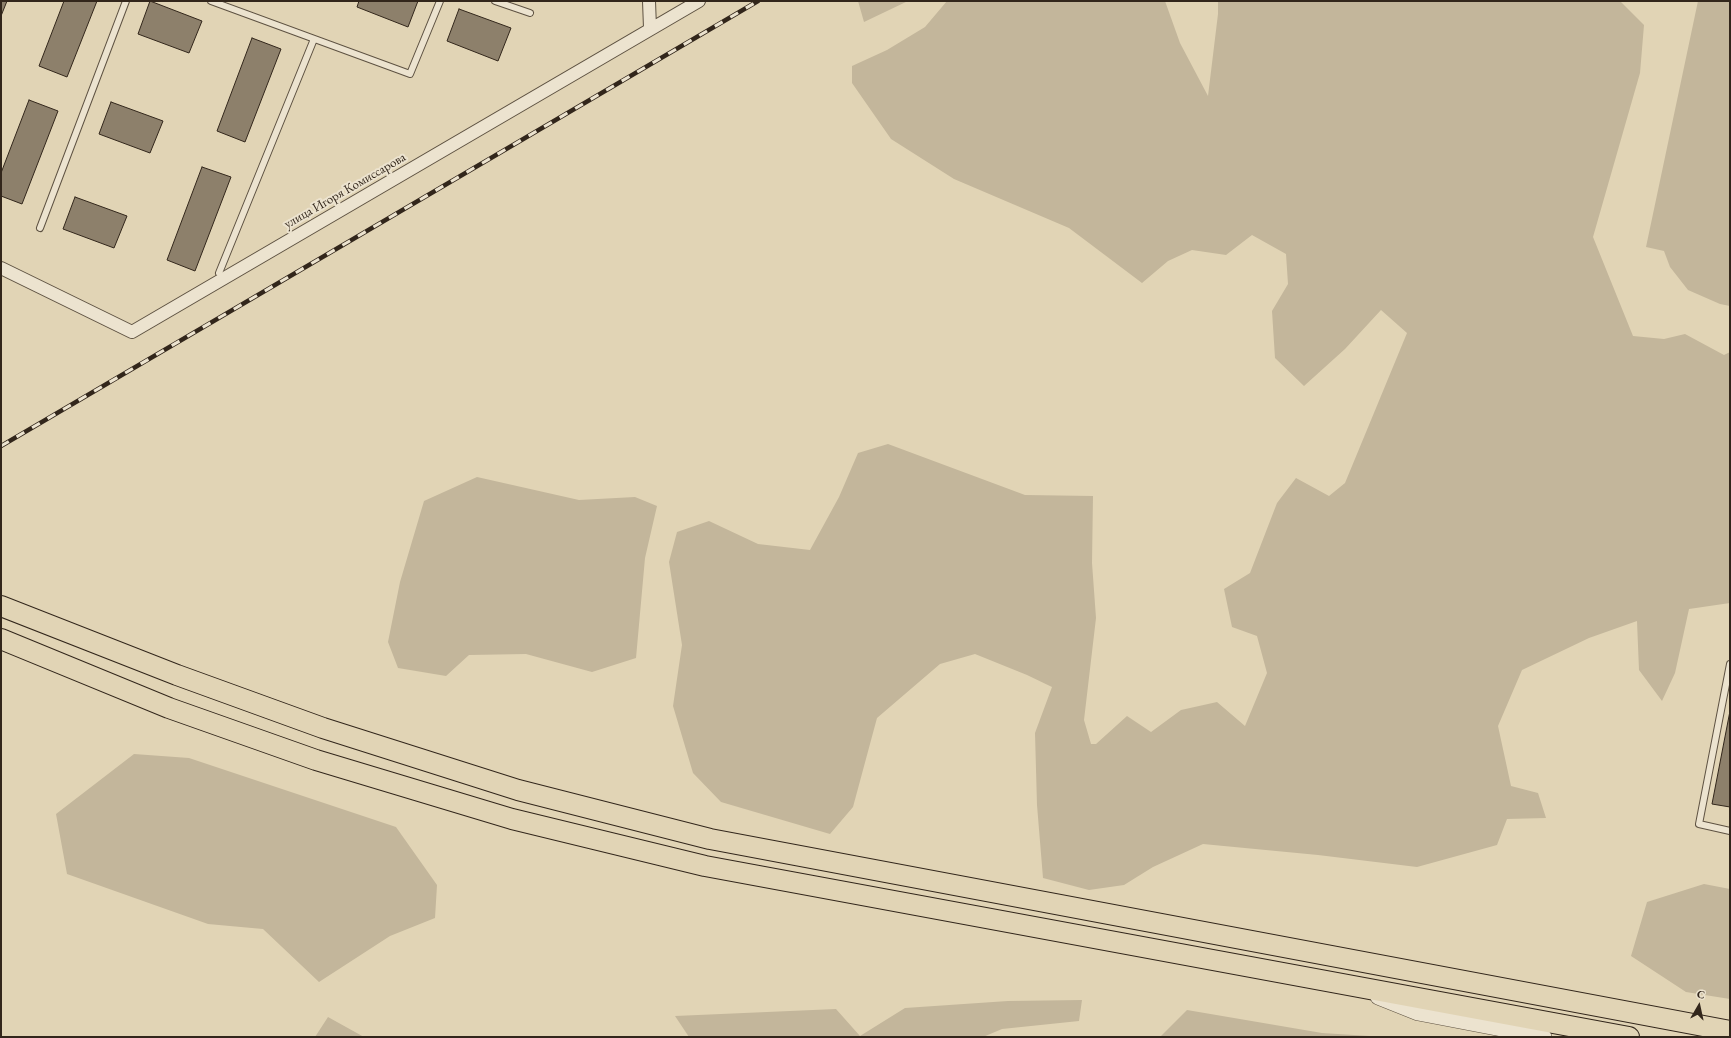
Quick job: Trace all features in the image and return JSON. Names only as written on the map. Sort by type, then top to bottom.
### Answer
[{"type":"main road","points":[[1,606],[169,672],[323,728],[518,790],[710,839],[1730,1031]]},
{"type":"main road","points":[[1,639],[169,708],[302,755],[512,819],[705,866],[1629,1037]]},
{"type":"street","points":[[650,1],[650,28]]},
{"type":"street","name":"улица Игоря Комиссарова","points":[[1,268],[132,332],[650,28],[699,1]]},
{"type":"street","points":[[1352,986],[1418,1013],[1544,1037]]},
{"type":"lane","points":[[40,228],[126,1]]},
{"type":"lane","points":[[211,1],[410,74],[440,1]]},
{"type":"lane","points":[[495,1],[530,13]]},
{"type":"lane","points":[[219,273],[314,39]]},
{"type":"lane","points":[[1730,664],[1699,824],[1730,831]]},
{"type":"shaded area","points":[[858,1],[908,1],[864,22]]},
{"type":"shaded area","points":[[947,1],[1165,1],[1180,43],[1208,96],[1218,14],[1218,1],[1620,1],[1644,25],[1640,73],[1593,237],[1633,336],[1664,339],[1685,334],[1724,355],[1730,352],[1730,603],[1689,609],[1675,673],[1662,701],[1639,670],[1637,621],[1589,638],[1522,670],[1498,726],[1511,786],[1538,793],[1546,818],[1507,819],[1497,845],[1417,867],[1318,855],[1203,844],[1153,867],[1124,885],[1089,890],[1043,878],[1037,805],[1035,733],[1052,687],[975,654],[940,664],[877,718],[853,807],[830,834],[721,802],[693,773],[673,706],[682,645],[669,562],[677,532],[709,521],[758,544],[810,550],[839,497],[858,453],[888,444],[1025,495],[1093,496],[1092,563],[1096,618],[1084,720],[1091,744],[1096,744],[1127,716],[1151,732],[1181,710],[1217,702],[1245,726],[1267,673],[1257,636],[1232,627],[1224,589],[1250,573],[1277,503],[1296,478],[1329,496],[1345,483],[1407,333],[1381,310],[1345,349],[1304,386],[1275,358],[1272,311],[1288,284],[1286,254],[1252,235],[1226,255],[1192,250],[1168,261],[1142,283],[1069,228],[954,179],[891,139],[852,83],[852,66],[887,50],[925,27]]},
{"type":"shaded area","points":[[1698,1],[1730,1],[1730,306],[1720,304],[1688,290],[1670,267],[1664,251],[1646,247]]},
{"type":"shaded area","points":[[477,477],[579,500],[635,497],[657,506],[645,558],[636,658],[592,672],[526,654],[469,655],[446,676],[398,668],[388,642],[400,582],[424,501]]},
{"type":"shaded area","points":[[134,754],[189,758],[396,827],[437,885],[435,918],[390,936],[319,982],[263,929],[208,924],[67,874],[56,814]]},
{"type":"shaded area","points":[[1704,884],[1730,889],[1730,999],[1686,992],[1631,956],[1647,902]]},
{"type":"shaded area","points":[[1082,1000],[1079,1021],[1002,1029],[983,1037],[689,1037],[675,1016],[836,1009],[860,1036],[905,1008],[1008,1001]]},
{"type":"shaded area","points":[[1187,1010],[1322,1033],[1385,1037],[1160,1037]]},
{"type":"shaded area","points":[[328,1017],[364,1037],[315,1037]]},
{"type":"building","points":[[1,1],[7,1],[1,16]]},
{"type":"building","points":[[64,1],[97,1],[67,77],[39,66]]},
{"type":"building","points":[[150,1],[202,21],[189,53],[138,34]]},
{"type":"building","points":[[359,1],[418,1],[408,27],[357,7]]},
{"type":"building","points":[[459,9],[511,28],[498,61],[447,41]]},
{"type":"building","points":[[252,38],[281,49],[245,142],[217,131]]},
{"type":"building","points":[[29,100],[58,111],[22,204],[1,196],[1,173]]},
{"type":"building","points":[[111,102],[163,121],[150,153],[99,134]]},
{"type":"building","points":[[202,167],[231,177],[195,271],[167,260]]},
{"type":"building","points":[[75,197],[127,216],[114,248],[63,229]]},
{"type":"building","points":[[1730,711],[1730,807],[1712,804]]},
{"type":"railway","points":[[1,446],[758,1]]}]
